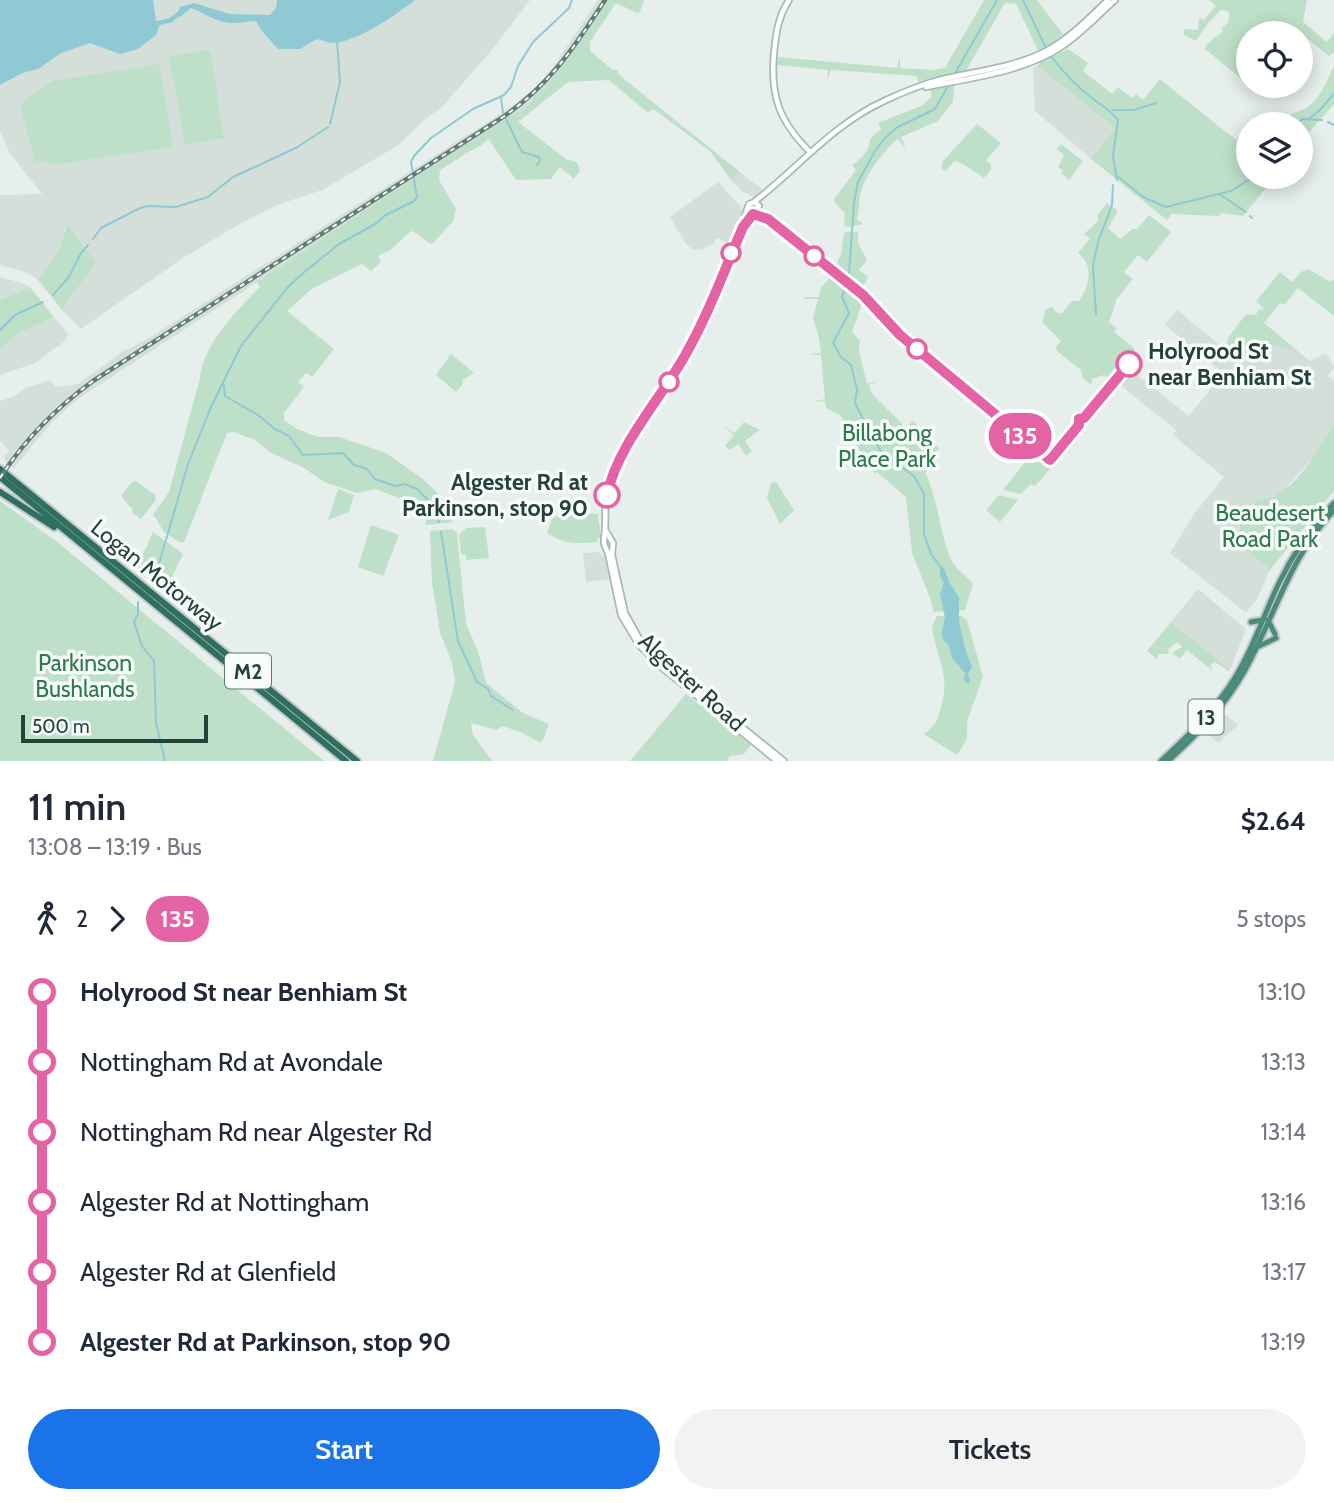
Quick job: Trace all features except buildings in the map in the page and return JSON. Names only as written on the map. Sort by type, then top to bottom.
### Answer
[{"type":"highway","name":"Logan Motorway","points":[[0,466],[357,761]]},
{"type":"highway","name":"Logan Motorway","points":[[0,477],[346,761]]},
{"type":"highway","points":[[0,492],[74,538]]},
{"type":"highway","name":"13","points":[[1168,761],[1222,706],[1241,677],[1256,648],[1278,584],[1300,545],[1334,503]]},
{"type":"highway","name":"13","points":[[1161,761],[1192,732],[1224,694],[1296,562],[1334,510]]},
{"type":"highway","points":[[1251,622],[1266,620],[1275,636],[1256,648]]},
{"type":"main road","points":[[789,0],[777,26],[773,85],[785,123],[810,152]]},
{"type":"main road","points":[[956,79],[1044,52],[1071,35],[1108,0]]},
{"type":"main road","points":[[609,549],[603,546],[606,540],[605,505],[611,478],[626,448],[696,344],[722,283],[749,204],[854,117],[915,89],[1004,70],[1042,57],[1082,31],[1115,0]]},
{"type":"main road","points":[[731,254],[746,223],[758,212],[769,190]]},
{"type":"main road","points":[[754,202],[759,206]]},
{"type":"main road","points":[[747,209],[753,214]]},
{"type":"main road","name":"Algester Road","points":[[609,549],[621,615],[639,645],[670,675],[777,761]]},
{"type":"main road","name":"Algester Road","points":[[609,549],[625,613],[640,640],[675,673],[784,761]]},
{"type":"shaded area","points":[[0,0],[530,0],[492,50],[443,106],[397,146],[322,190],[277,205],[236,226],[183,258],[81,329],[62,310],[96,262],[66,226],[59,250],[38,280],[28,273],[0,265],[0,195],[42,194],[9,152],[0,131]]},
{"type":"shaded area","points":[[598,0],[618,0],[554,87],[489,137],[490,139],[270,274],[79,398],[52,422],[14,468],[7,465],[4,457],[9,451],[0,441],[0,401],[50,380],[56,387],[78,384],[124,351],[149,338],[511,107],[537,87]]},
{"type":"shaded area","points":[[1037,66],[1115,128],[1091,159],[1035,111],[1033,68]]},
{"type":"shaded area","points":[[741,173],[763,190],[754,197],[743,192],[731,180]]},
{"type":"shaded area","points":[[718,182],[743,212],[730,243],[716,238],[714,243],[703,249],[693,250],[686,244],[670,217]]},
{"type":"shaded area","points":[[0,277],[22,283],[30,287],[0,300]]},
{"type":"shaded area","points":[[1177,310],[1235,358],[1264,323],[1310,361],[1326,353],[1334,367],[1328,376],[1334,381],[1334,425],[1319,451],[1282,492],[1257,500],[1246,511],[1239,527],[1236,542],[1270,570],[1257,599],[1246,613],[1170,553],[1194,514],[1224,477],[1173,435],[1176,430],[1119,384],[1130,369],[1189,416],[1223,373],[1165,325]]},
{"type":"shaded area","points":[[54,317],[68,334],[64,342],[35,363],[0,375],[0,349],[18,334]]},
{"type":"shaded area","points":[[599,552],[605,557],[609,579],[586,582],[583,553]]},
{"type":"shaded area","points":[[1198,589],[1246,629],[1230,670],[1171,622]]},
{"type":"shaded area","points":[[1226,715],[1238,725],[1218,743],[1207,734]]},
{"type":"green space","points":[[607,0],[644,0],[639,14],[616,3],[590,42],[590,51],[613,70],[618,70],[618,74],[741,173],[731,180],[711,152],[655,110],[652,109],[648,113],[609,80],[568,82],[518,122],[566,159],[577,162],[580,171],[574,179],[560,167],[551,179],[516,180],[488,138],[481,146],[464,152],[464,155],[440,170],[439,180],[456,209],[453,221],[432,244],[411,231],[389,251],[378,256],[381,262],[371,271],[362,264],[313,288],[287,311],[334,349],[312,377],[306,373],[298,382],[304,387],[284,413],[284,420],[297,429],[318,437],[339,437],[386,453],[423,479],[441,496],[453,522],[426,525],[425,516],[411,503],[376,489],[357,493],[324,482],[304,468],[269,452],[255,440],[234,432],[227,433],[184,542],[179,542],[163,531],[153,515],[169,492],[202,366],[222,329],[260,287],[257,282],[529,105],[537,94],[544,90]]},
{"type":"green space","points":[[984,0],[1037,0],[1063,34],[1049,47],[1038,50],[1016,4],[1005,3],[966,71],[961,73],[919,83],[916,76],[831,70],[827,81],[828,70],[777,65],[778,57],[897,68],[900,55],[900,68],[945,68]]},
{"type":"green space","points":[[1209,0],[1307,0],[1303,21],[1236,21],[1236,74],[1205,49],[1228,23],[1228,11],[1221,10],[1196,41],[1183,34],[1185,29],[1198,30],[1199,18],[1204,20],[1216,6]]},
{"type":"green space","points":[[1313,30],[1327,42],[1334,33],[1334,52],[1329,56],[1313,43]]},
{"type":"green space","points":[[1068,49],[1088,63],[1083,71],[1112,94],[1118,87],[1132,98],[1136,94],[1143,100],[1160,79],[1236,140],[1236,189],[1265,189],[1243,216],[1222,213],[1219,216],[1172,214],[1167,220],[1091,159],[1115,128],[1037,66],[1048,57]]},
{"type":"green space","points":[[210,50],[224,138],[185,145],[169,56]]},
{"type":"green space","points":[[160,64],[173,147],[58,164],[35,161],[20,105],[33,93],[53,81]]},
{"type":"green space","points":[[1334,65],[1334,104],[1313,127],[1313,112],[1296,112],[1313,102],[1324,87]]},
{"type":"green space","points":[[954,83],[953,102],[938,121],[901,137],[906,149],[898,139],[875,164],[860,196],[857,219],[863,224],[844,226],[845,213],[834,202],[835,198],[856,170],[852,165],[864,154],[870,139],[881,129],[878,123],[923,105],[932,96],[930,89]]},
{"type":"green space","points":[[977,124],[1001,143],[986,160],[991,165],[991,170],[984,178],[954,161],[946,171],[941,168],[943,161]]},
{"type":"green space","points":[[1061,144],[1083,161],[1069,180],[1058,167],[1064,155],[1057,149]]},
{"type":"green space","points":[[1107,203],[1118,211],[1108,228],[1120,239],[1132,229],[1137,229],[1149,215],[1171,232],[1147,262],[1138,255],[1124,272],[1133,279],[1115,301],[1109,322],[1117,328],[1114,332],[1135,349],[1110,380],[1104,375],[1092,379],[1091,385],[1082,377],[1081,370],[1057,351],[1056,347],[1061,341],[1042,322],[1046,309],[1052,307],[1057,313],[1062,313],[1072,301],[1079,301],[1083,295],[1089,276],[1086,263],[1078,253],[1090,239],[1084,234],[1098,221],[1098,214]]},
{"type":"green space","points":[[67,225],[96,262],[62,310],[38,280],[59,250]]},
{"type":"green space","points":[[844,232],[858,232],[858,243],[867,260],[859,270],[868,277],[862,290],[835,268],[841,254]]},
{"type":"green space","points":[[1308,269],[1329,281],[1334,280],[1334,316],[1298,288],[1284,305],[1280,303],[1264,323],[1294,348],[1289,350],[1267,343],[1235,354],[1231,352],[1231,348],[1226,348],[1228,338],[1246,314],[1256,315],[1258,310],[1264,309],[1256,301],[1280,272],[1292,282]]},
{"type":"green space","name":"Billabong Place Park","points":[[831,276],[862,304],[852,332],[860,341],[859,351],[867,384],[881,380],[869,385],[872,394],[906,428],[914,420],[922,436],[939,448],[928,463],[931,466],[925,473],[951,559],[973,584],[965,610],[933,611],[912,553],[906,497],[877,472],[875,474],[857,446],[847,454],[857,444],[840,415],[826,408],[825,401],[811,402],[825,399],[821,355],[807,354],[821,353],[813,318],[818,299],[804,299],[819,297],[821,288]]},
{"type":"green space","points":[[30,287],[54,317],[18,334],[0,349],[0,300]]},
{"type":"green space","points":[[451,354],[474,373],[462,380],[463,384],[456,392],[436,375]]},
{"type":"green space","points":[[744,422],[760,430],[745,441],[752,451],[746,456],[738,444],[730,450],[725,446],[734,435],[723,426],[735,433]]},
{"type":"green space","name":"Beaudesert Road Park","points":[[1334,425],[1334,491],[1270,570],[1236,542],[1241,521],[1257,500],[1276,495],[1294,481]]},
{"type":"green space","points":[[1033,452],[1051,467],[1050,469],[1035,486],[1031,484],[1021,494],[1003,490]]},
{"type":"green space","points":[[136,481],[155,495],[156,500],[141,519],[132,512],[121,496],[131,483]]},
{"type":"green space","points":[[776,482],[794,510],[780,524],[767,498],[771,483]]},
{"type":"green space","points":[[338,489],[354,495],[349,512],[328,520]]},
{"type":"green space","points":[[999,495],[1018,500],[1000,522],[986,510]]},
{"type":"green space","name":"Parkinson Bushlands","points":[[0,501],[56,541],[324,761],[0,761]]},
{"type":"green space","points":[[574,513],[598,514],[601,536],[596,542],[571,542],[547,533],[553,517]]},
{"type":"green space","points":[[371,525],[399,535],[383,576],[358,567]]},
{"type":"green space","points":[[485,527],[489,558],[466,560],[466,555],[461,555],[459,535],[466,528]]},
{"type":"green space","points":[[452,529],[457,533],[466,624],[478,651],[486,683],[523,713],[549,724],[540,743],[503,726],[496,730],[471,723],[473,735],[492,761],[433,761],[455,682],[452,663],[440,632],[432,583],[430,531]]},
{"type":"green space","points":[[153,532],[183,554],[165,591],[137,568]]},
{"type":"green space","points":[[937,616],[961,616],[967,620],[983,677],[967,721],[967,739],[957,755],[924,734],[937,719],[944,695],[944,675],[932,626]]},
{"type":"green space","points":[[1171,622],[1230,670],[1215,662],[1211,664],[1212,670],[1187,650],[1180,659],[1172,653],[1182,647],[1178,642],[1168,649],[1169,654],[1158,654],[1157,660],[1147,651]]},
{"type":"green space","points":[[686,694],[751,745],[744,754],[730,756],[727,761],[630,761]]},
{"type":"water","points":[[0,0],[153,0],[156,21],[160,23],[156,35],[138,49],[120,54],[90,43],[61,53],[38,69],[22,73],[0,85]]},
{"type":"water","points":[[277,0],[415,0],[387,20],[354,38],[334,43],[317,39],[300,49],[278,49],[256,21],[223,22],[191,8],[180,17],[177,15],[180,7],[194,3],[230,14],[270,15],[276,8]]},
{"type":"water","points":[[944,568],[959,597],[959,621],[972,667],[968,674],[968,684],[963,679],[966,674],[952,658],[949,645],[943,640],[945,618],[940,594],[944,583],[940,570]]},
{"type":"waterway","points":[[154,581],[188,464],[211,407],[241,346],[287,288],[303,273],[339,244],[414,201],[417,197],[411,162],[414,156],[431,138],[473,109],[504,95],[511,87],[518,66],[533,42],[569,8],[572,0]]},
{"type":"waterway","points":[[954,75],[997,0]]},
{"type":"waterway","points":[[1023,0],[1046,48]]},
{"type":"waterway","points":[[154,24],[171,20],[181,12]]},
{"type":"waterway","points":[[330,124],[340,82],[337,42]]},
{"type":"waterway","points":[[1051,56],[1077,86],[1118,120],[1113,156],[1117,180]]},
{"type":"waterway","points":[[942,569],[931,554],[924,534],[924,494],[914,476],[882,453],[871,435],[855,403],[857,389],[851,365],[841,357],[833,343],[849,313],[842,297],[849,273],[858,182],[885,138],[896,128],[935,109],[948,86]]},
{"type":"waterway","points":[[1313,116],[1334,94]]},
{"type":"waterway","points":[[501,97],[503,113]]},
{"type":"waterway","points":[[1113,110],[1134,110],[1156,103]]},
{"type":"waterway","points":[[506,119],[522,152],[539,157],[537,165]]},
{"type":"waterway","points":[[1313,120],[1322,120]]},
{"type":"waterway","points":[[1328,122],[1334,125]]},
{"type":"waterway","points":[[93,239],[101,228],[138,209],[147,206],[176,207],[208,197],[233,177],[296,148],[328,127]]},
{"type":"waterway","points":[[1116,175],[1143,197],[1166,207],[1236,188]]},
{"type":"waterway","points":[[1096,315],[1093,265],[1098,242],[1112,205],[1113,185]]},
{"type":"waterway","points":[[1221,195],[1246,212]]},
{"type":"waterway","points":[[53,295],[69,277],[88,245]]},
{"type":"waterway","points":[[0,330],[15,315],[43,302]]},
{"type":"waterway","points":[[224,385],[225,396],[289,436],[303,455],[343,453],[354,465],[367,469],[375,479],[395,486],[405,484],[417,489],[428,500],[439,522]]},
{"type":"waterway","points":[[441,532],[458,641],[477,682],[488,689],[491,696],[513,710]]},
{"type":"waterway","points":[[138,602],[138,614],[134,622],[142,646],[154,661],[156,723],[165,761]]},
{"type":"railway","points":[[0,478],[42,425],[93,381],[517,107],[559,66],[605,0]]},
{"type":"bus line","name":"135","points":[[607,495],[611,478],[626,448],[692,343],[743,227],[753,214],[768,219],[863,295],[900,335],[1050,460],[1079,425],[1079,419],[1084,418],[1129,364]]},
{"type":"place","name":"Holyrood St near Benhiam St","points":[[1129,364]]},
{"type":"place","name":"Algester Rd at Parkinson, stop 90","points":[[607,495]]}]
